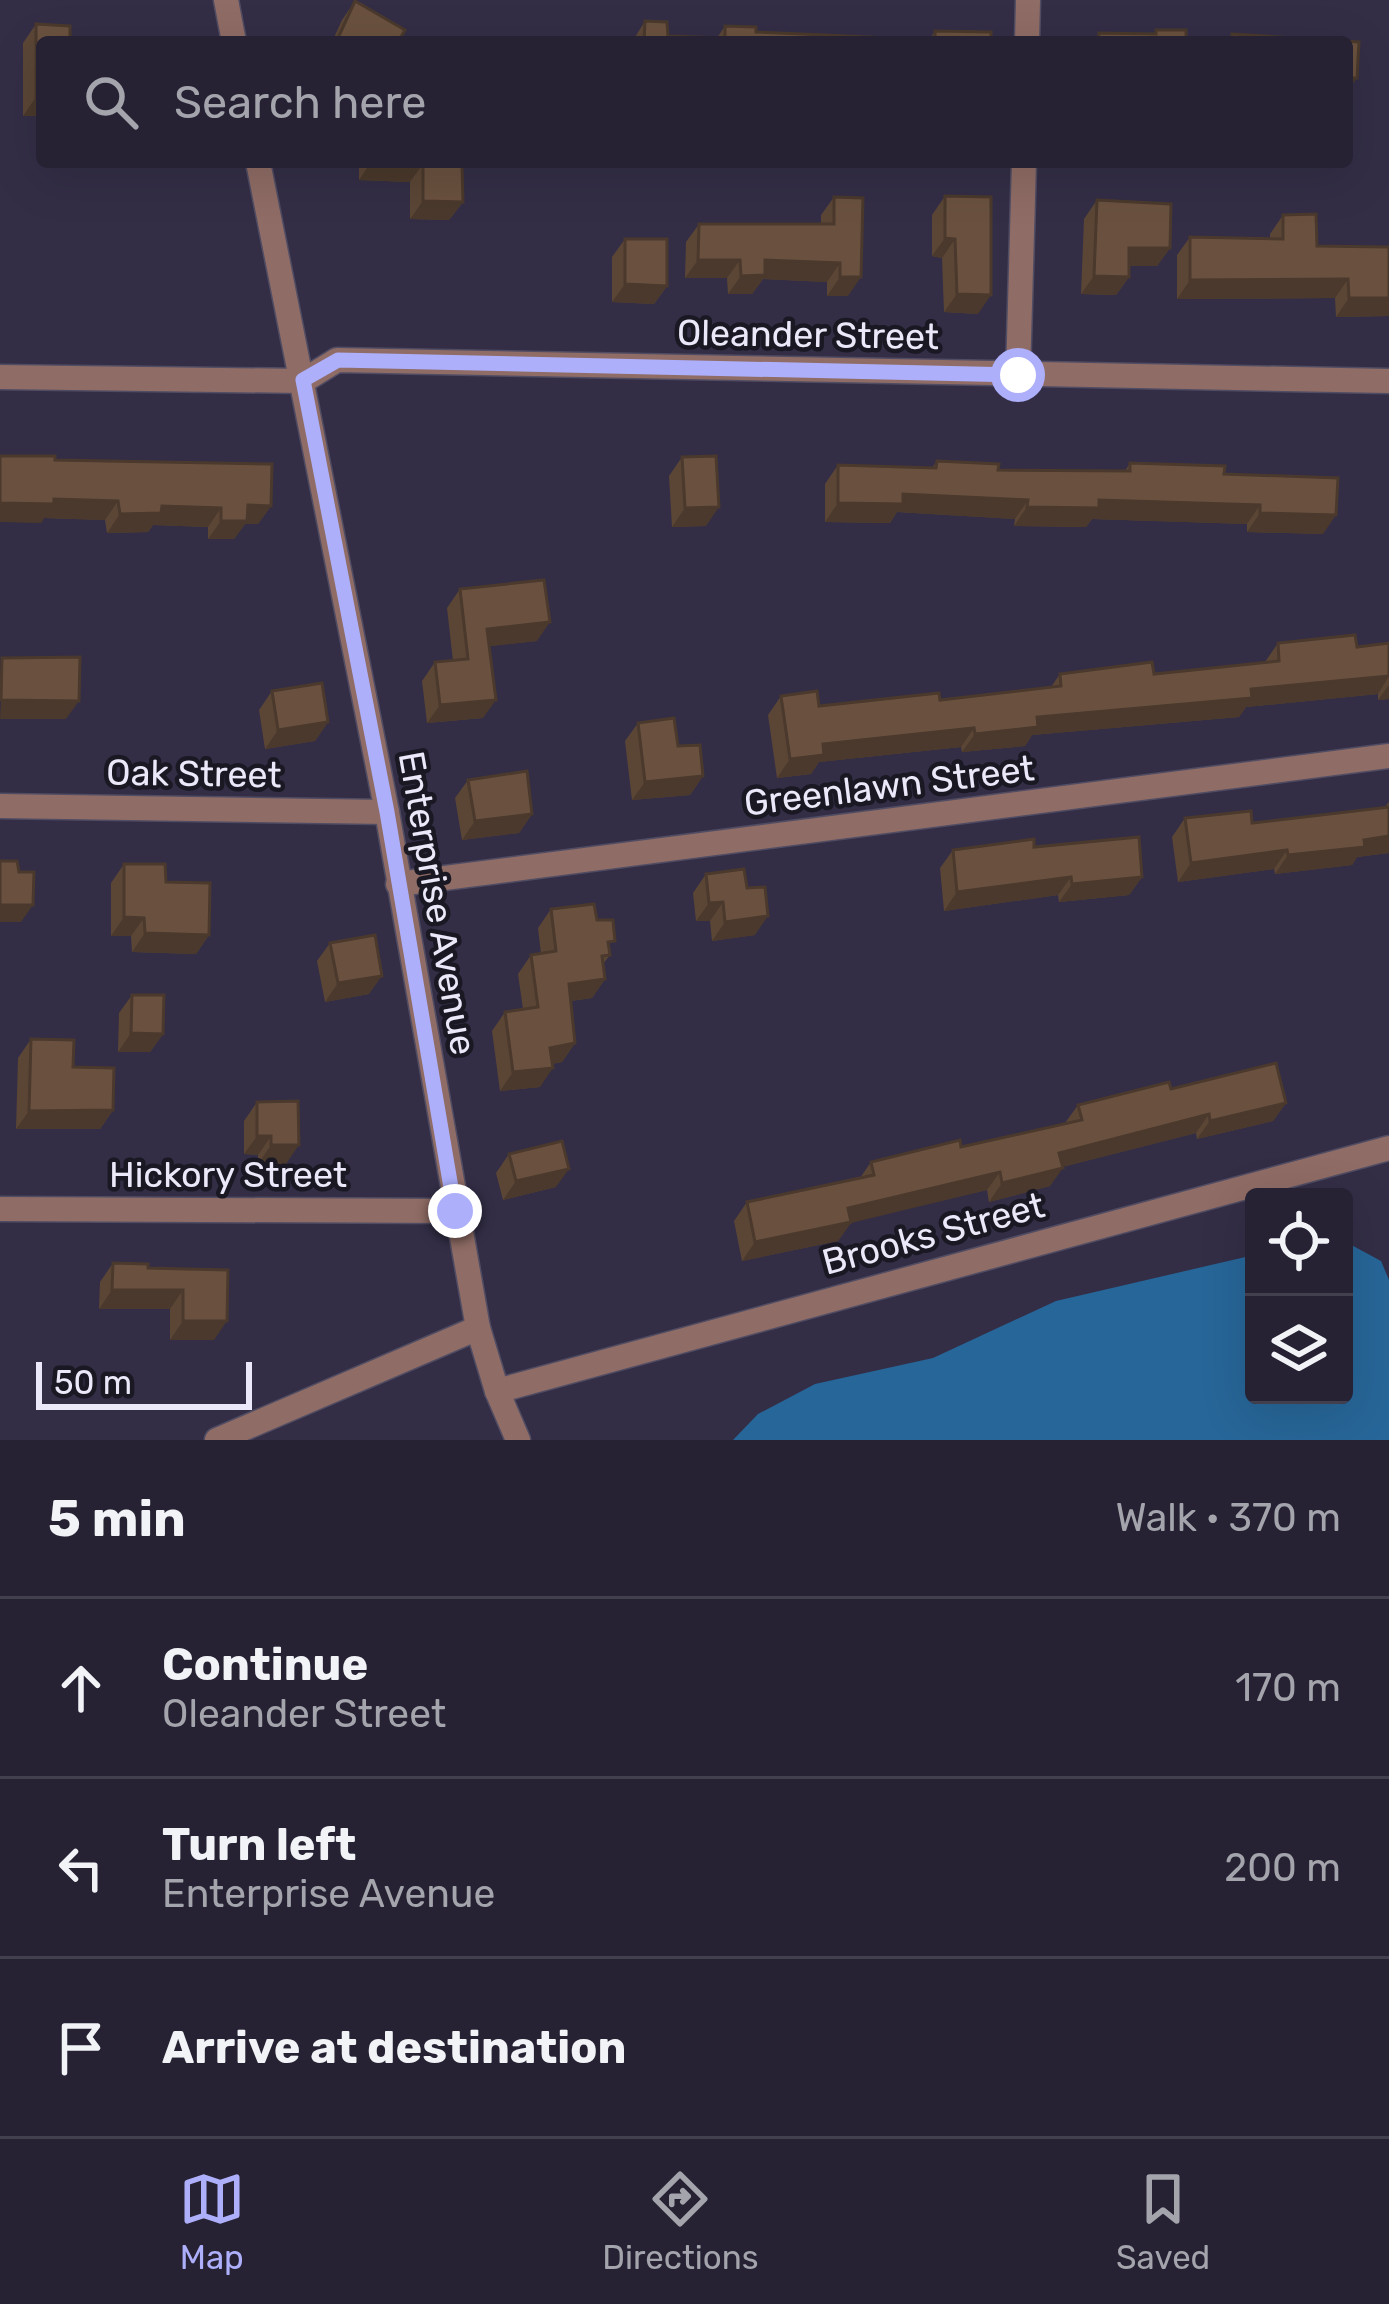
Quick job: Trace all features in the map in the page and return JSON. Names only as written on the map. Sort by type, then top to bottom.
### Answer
[{"type":"street","points":[[226,0],[233,36]]},
{"type":"street","points":[[1027,36],[1028,0]]},
{"type":"street","name":"Enterprise Avenue","points":[[259,168],[387,812],[478,1328],[518,1440]]},
{"type":"street","points":[[1018,375],[1024,168]]},
{"type":"street","name":"Oleander Street","points":[[303,380],[338,360],[1389,381]]},
{"type":"street","points":[[0,377],[303,380]]},
{"type":"street","name":"Greenlawn Street","points":[[398,884],[1389,756]]},
{"type":"street","name":"Oak Street","points":[[0,806],[387,812]]},
{"type":"street","name":"Brooks Street","points":[[497,1391],[1389,1148]]},
{"type":"street","name":"Hickory Street","points":[[0,1209],[455,1211]]},
{"type":"street","points":[[217,1440],[478,1328]]},
{"type":"water","points":[[1353,1246],[1381,1261],[1389,1280],[1389,1440],[733,1440],[758,1414],[815,1384],[933,1358],[1056,1301],[1245,1257],[1245,1404],[1353,1404]]},
{"type":"building","points":[[355,1],[405,30],[402,36],[339,36]]},
{"type":"building","points":[[645,21],[667,22],[668,36],[644,36]]},
{"type":"building","points":[[36,24],[70,26],[70,36],[36,36]]},
{"type":"building","points":[[725,26],[756,27],[756,32],[846,36],[725,36]]},
{"type":"building","points":[[1156,30],[1186,30],[1186,36],[1099,36],[1099,33],[1156,34]]},
{"type":"building","points":[[935,31],[991,32],[991,36],[935,36]]},
{"type":"building","points":[[1353,42],[1359,42],[1357,78],[1353,78]]},
{"type":"building","points":[[423,168],[462,168],[463,202],[423,201]]},
{"type":"building","points":[[945,196],[991,197],[991,295],[957,294],[955,239],[945,238]]},
{"type":"building","points":[[834,197],[863,198],[861,277],[840,277],[840,263],[765,260],[765,275],[741,276],[740,260],[698,260],[699,224],[834,224]]},
{"type":"building","points":[[1097,200],[1171,204],[1170,248],[1129,248],[1129,277],[1094,276]]},
{"type":"building","points":[[1316,214],[1317,246],[1389,247],[1389,298],[1349,298],[1348,279],[1190,280],[1190,237],[1283,239],[1283,215]]},
{"type":"building","points":[[625,239],[667,239],[667,286],[625,284]]},
{"type":"building","points":[[0,456],[272,464],[271,506],[248,505],[247,521],[221,521],[221,508],[162,506],[161,513],[120,514],[118,501],[0,503]]},
{"type":"building","points":[[716,456],[719,507],[685,508],[682,457]]},
{"type":"building","points":[[937,461],[999,464],[998,470],[1130,471],[1130,463],[1225,466],[1224,474],[1338,478],[1336,515],[1260,513],[1260,505],[1099,500],[1099,508],[1027,507],[1028,500],[903,494],[903,504],[838,503],[838,465],[936,468]]},
{"type":"building","points":[[544,580],[550,622],[487,629],[496,700],[440,705],[435,662],[468,659],[460,589]]},
{"type":"building","points":[[1355,635],[1357,647],[1389,643],[1389,676],[1251,689],[1252,698],[1037,717],[1038,727],[975,734],[974,728],[823,744],[824,755],[790,759],[781,696],[817,691],[819,706],[939,693],[940,700],[1061,686],[1060,674],[1152,662],[1154,674],[1279,661],[1278,643]]},
{"type":"building","points":[[80,657],[79,701],[1,700],[2,658]]},
{"type":"building","points":[[322,683],[328,722],[278,730],[272,691]]},
{"type":"building","points":[[674,718],[678,746],[700,745],[703,776],[645,782],[638,723]]},
{"type":"building","points":[[527,771],[532,814],[475,821],[468,780]]},
{"type":"building","points":[[1389,807],[1389,836],[1364,840],[1365,847],[1288,855],[1287,850],[1191,863],[1185,818],[1251,811],[1252,823]]},
{"type":"building","points":[[1139,837],[1142,877],[1072,884],[1071,877],[957,892],[953,850],[1034,839],[1034,847]]},
{"type":"building","points":[[0,861],[17,861],[19,872],[34,872],[33,905],[0,905]]},
{"type":"building","points":[[124,864],[165,864],[166,882],[210,883],[209,935],[145,933],[144,918],[124,917]]},
{"type":"building","points":[[744,869],[747,888],[765,887],[768,916],[725,922],[723,902],[709,903],[706,874]]},
{"type":"building","points":[[594,904],[597,920],[613,920],[615,941],[608,942],[610,955],[602,956],[605,979],[569,984],[575,1043],[550,1048],[553,1068],[513,1072],[505,1012],[538,1007],[531,955],[556,951],[551,909]]},
{"type":"building","points":[[375,935],[382,976],[338,983],[330,943]]},
{"type":"building","points":[[132,995],[164,995],[163,1034],[131,1033]]},
{"type":"building","points":[[31,1039],[74,1040],[73,1067],[114,1068],[113,1110],[29,1111]]},
{"type":"building","points":[[1276,1063],[1286,1103],[1210,1121],[1209,1114],[1059,1153],[1063,1168],[1002,1183],[1000,1172],[848,1208],[851,1222],[755,1242],[747,1202],[874,1175],[871,1162],[960,1140],[961,1147],[1082,1120],[1078,1105],[1169,1082],[1171,1089]]},
{"type":"building","points":[[298,1101],[299,1145],[271,1145],[271,1136],[257,1136],[257,1102]]},
{"type":"building","points":[[562,1141],[569,1169],[516,1181],[509,1154]]},
{"type":"building","points":[[113,1263],[228,1270],[227,1321],[183,1321],[183,1290],[112,1290]]},
{"type":"route","points":[[455,1211],[387,812],[303,380],[338,360],[1018,375]]}]
